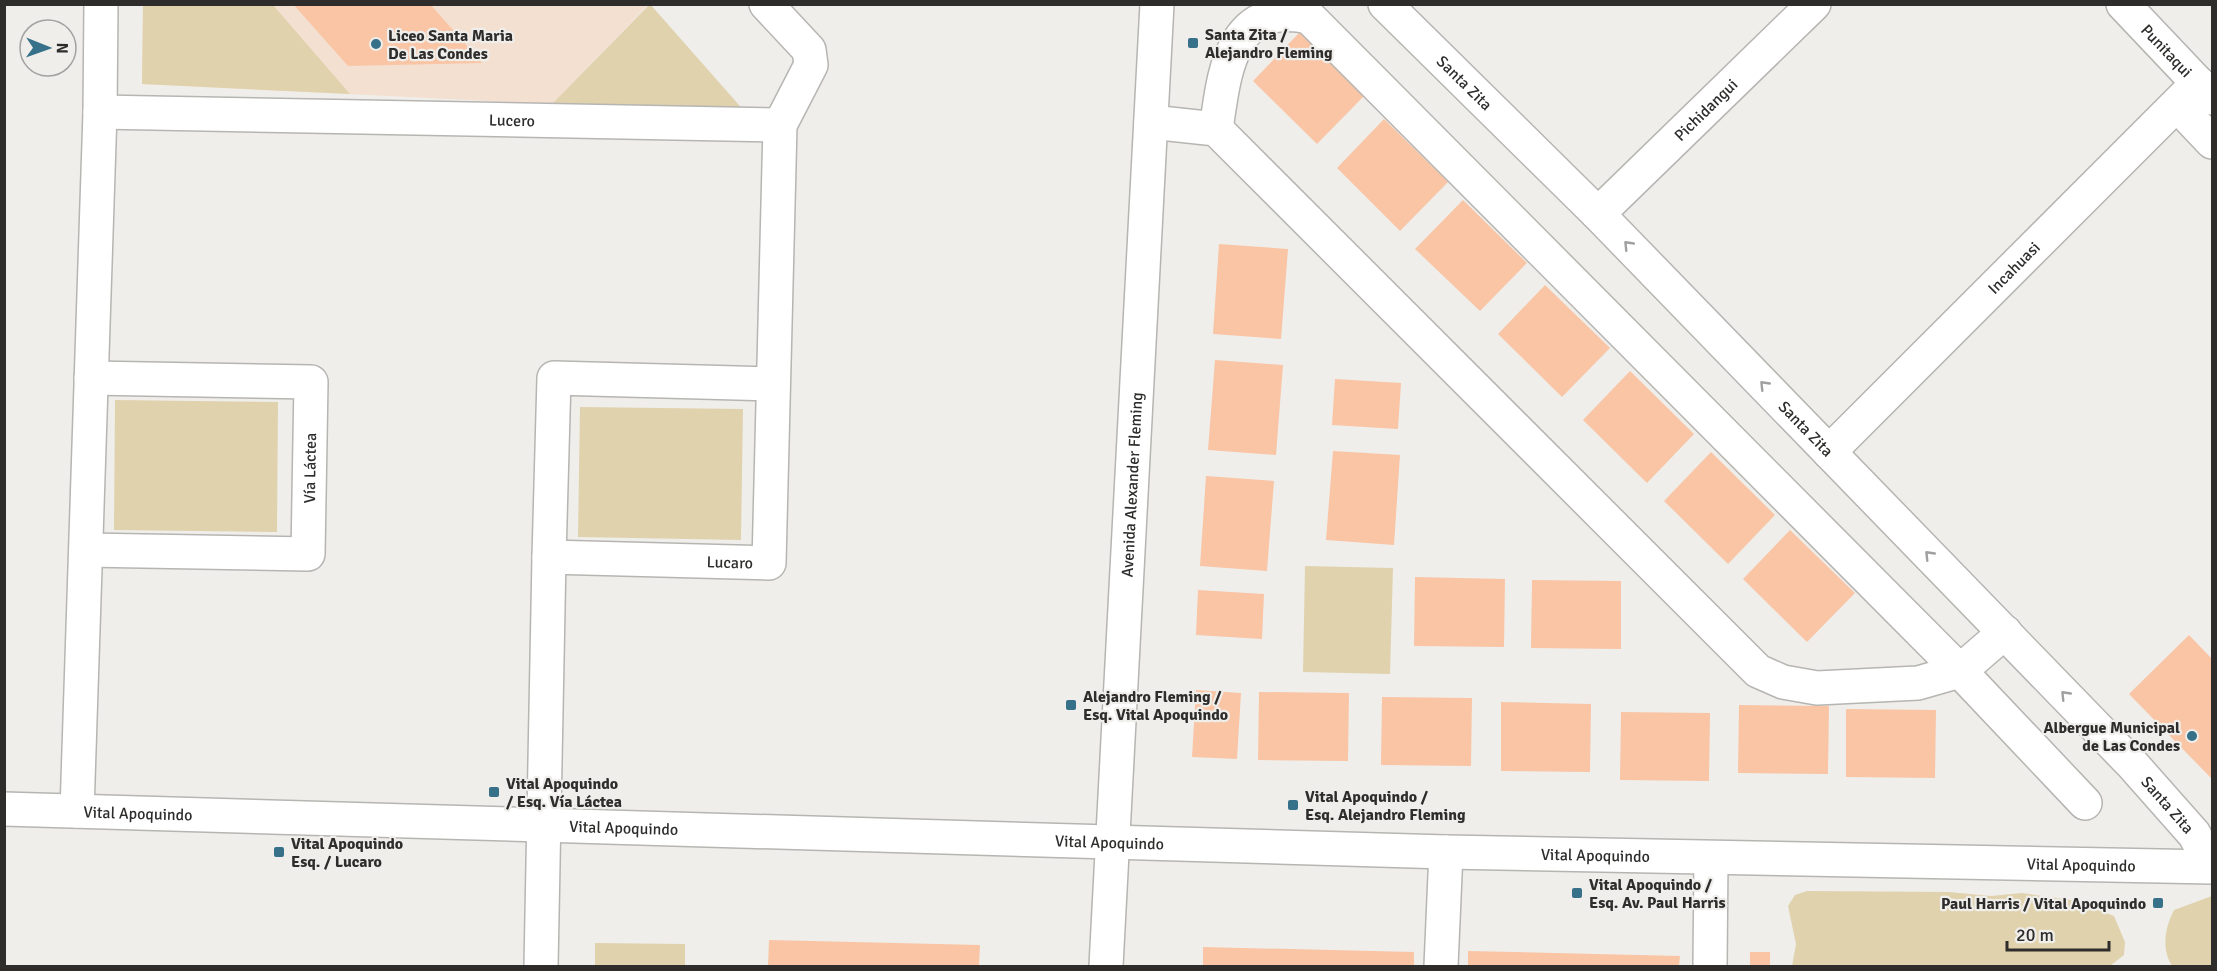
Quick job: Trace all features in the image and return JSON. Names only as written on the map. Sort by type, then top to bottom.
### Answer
[{"type":"street","points":[[77,811],[100,112],[101,4]]},
{"type":"street","points":[[766,4],[809,50],[811,65],[780,125]]},
{"type":"street","name":"Avenida Alexander Fleming","points":[[1106,966],[1157,4]]},
{"type":"street","name":"Santa Zita","points":[[1385,4],[1598,214],[2005,632],[2175,810],[2194,834],[2212,866]]},
{"type":"street","name":"Pichidangui","points":[[1598,214],[1814,4]]},
{"type":"street","name":"Punitaqui","points":[[2122,4],[2196,95],[2212,142]]},
{"type":"street","points":[[1216,129],[1230,47],[1242,22],[1266,8],[1281,6],[1309,17],[1960,671],[2085,803]]},
{"type":"street","name":"Incahuasi","points":[[1829,452],[2196,95]]},
{"type":"street","name":"Lucero","points":[[100,112],[780,125]]},
{"type":"street","points":[[1150,122],[1216,129],[1758,671],[1783,682],[1817,688],[1918,683],[1960,671],[2005,632]]},
{"type":"street","name":"Lucaro","points":[[549,557],[768,562],[780,125]]},
{"type":"street","name":"Vía Láctea","points":[[86,550],[308,554],[311,382],[91,378]]},
{"type":"street","points":[[541,966],[554,378],[773,384]]},
{"type":"street","name":"Vital Apoquindo","points":[[4,809],[1446,852],[2212,866]]},
{"type":"street","points":[[1441,966],[1446,852]]},
{"type":"street","points":[[1710,966],[1712,858]]},
{"type":"shaded area","points":[[650,4],[746,113],[552,104]]},
{"type":"shaded area","name":"Liceo Santa Maria De Las Condes","points":[[143,5],[648,5],[552,104],[142,84]]},
{"type":"shaded area","points":[[143,5],[273,5],[350,94],[142,84]]},
{"type":"shaded area","points":[[115,400],[278,402],[277,532],[114,530]]},
{"type":"shaded area","points":[[580,407],[743,409],[741,540],[578,537]]},
{"type":"shaded area","points":[[1305,566],[1393,568],[1390,674],[1303,672]]},
{"type":"shaded area","points":[[1807,891],[1949,892],[1991,896],[2022,893],[2071,900],[2114,916],[2125,942],[2124,955],[2110,966],[1792,966],[1796,944],[1788,906],[1795,895]]},
{"type":"shaded area","points":[[2212,896],[2212,966],[2172,966],[2165,945],[2168,924],[2174,910]]},
{"type":"shaded area","points":[[595,943],[685,944],[685,966],[595,966]]},
{"type":"building","points":[[293,4],[430,4],[482,63],[348,66]]},
{"type":"building","points":[[1300,32],[1365,95],[1317,144],[1253,81]]},
{"type":"building","points":[[1384,119],[1448,182],[1400,231],[1337,168]]},
{"type":"building","points":[[1463,200],[1527,263],[1480,311],[1415,249]]},
{"type":"building","points":[[1219,244],[1288,249],[1281,339],[1213,334]]},
{"type":"building","points":[[1545,285],[1610,348],[1562,397],[1498,334]]},
{"type":"building","points":[[1215,360],[1283,365],[1276,455],[1208,450]]},
{"type":"building","points":[[1630,371],[1694,434],[1647,483],[1583,420]]},
{"type":"building","points":[[1335,379],[1401,383],[1398,429],[1332,425]]},
{"type":"building","points":[[1333,451],[1400,455],[1394,545],[1326,540]]},
{"type":"building","points":[[1711,452],[1775,515],[1728,564],[1664,501]]},
{"type":"building","points":[[1206,476],[1274,481],[1267,571],[1200,566]]},
{"type":"building","points":[[1790,530],[1855,593],[1807,642],[1743,579]]},
{"type":"building","points":[[1415,577],[1505,579],[1504,647],[1414,646]]},
{"type":"building","points":[[1532,580],[1621,581],[1621,649],[1531,648]]},
{"type":"building","points":[[1198,590],[1264,594],[1262,639],[1196,635]]},
{"type":"building","name":"Albergue Municipal de Las Condes","points":[[2189,635],[2212,659],[2212,779],[2129,694]]},
{"type":"building","points":[[1196,690],[1241,693],[1237,759],[1192,757]]},
{"type":"building","points":[[1259,692],[1349,693],[1348,761],[1258,760]]},
{"type":"building","points":[[1382,697],[1472,698],[1471,766],[1381,765]]},
{"type":"building","points":[[1501,702],[1591,704],[1590,772],[1501,771]]},
{"type":"building","points":[[1739,705],[1829,706],[1828,774],[1738,773]]},
{"type":"building","points":[[1846,709],[1936,710],[1935,778],[1846,777]]},
{"type":"building","points":[[1621,712],[1710,713],[1709,781],[1620,780]]},
{"type":"building","points":[[769,940],[980,945],[979,966],[768,966]]},
{"type":"building","points":[[1203,947],[1414,952],[1414,966],[1203,966]]},
{"type":"building","points":[[1468,951],[1680,956],[1679,966],[1468,966]]},
{"type":"building","points":[[1750,952],[1770,952],[1770,966],[1750,966]]},
{"type":"place","name":"Santa Zita / Alejandro Fleming","points":[[1193,43]]},
{"type":"place","name":"Liceo Santa Maria De Las Condes","points":[[376,44]]},
{"type":"place","name":"Alejandro Fleming / Esq. Vital Apoquindo","points":[[1071,705]]},
{"type":"place","name":"Albergue Municipal de Las Condes","points":[[2192,736]]},
{"type":"place","name":"Vital Apoquindo / Esq. Vía Láctea","points":[[494,792]]},
{"type":"place","name":"Vital Apoquindo / Esq. Alejandro Fleming","points":[[1293,805]]},
{"type":"place","name":"Vital Apoquindo Esq. / Lucaro","points":[[279,852]]},
{"type":"place","name":"Vital Apoquindo / Esq. Av. Paul Harris","points":[[1577,893]]},
{"type":"place","name":"Paul Harris / Vital Apoquindo","points":[[2158,903]]}]
